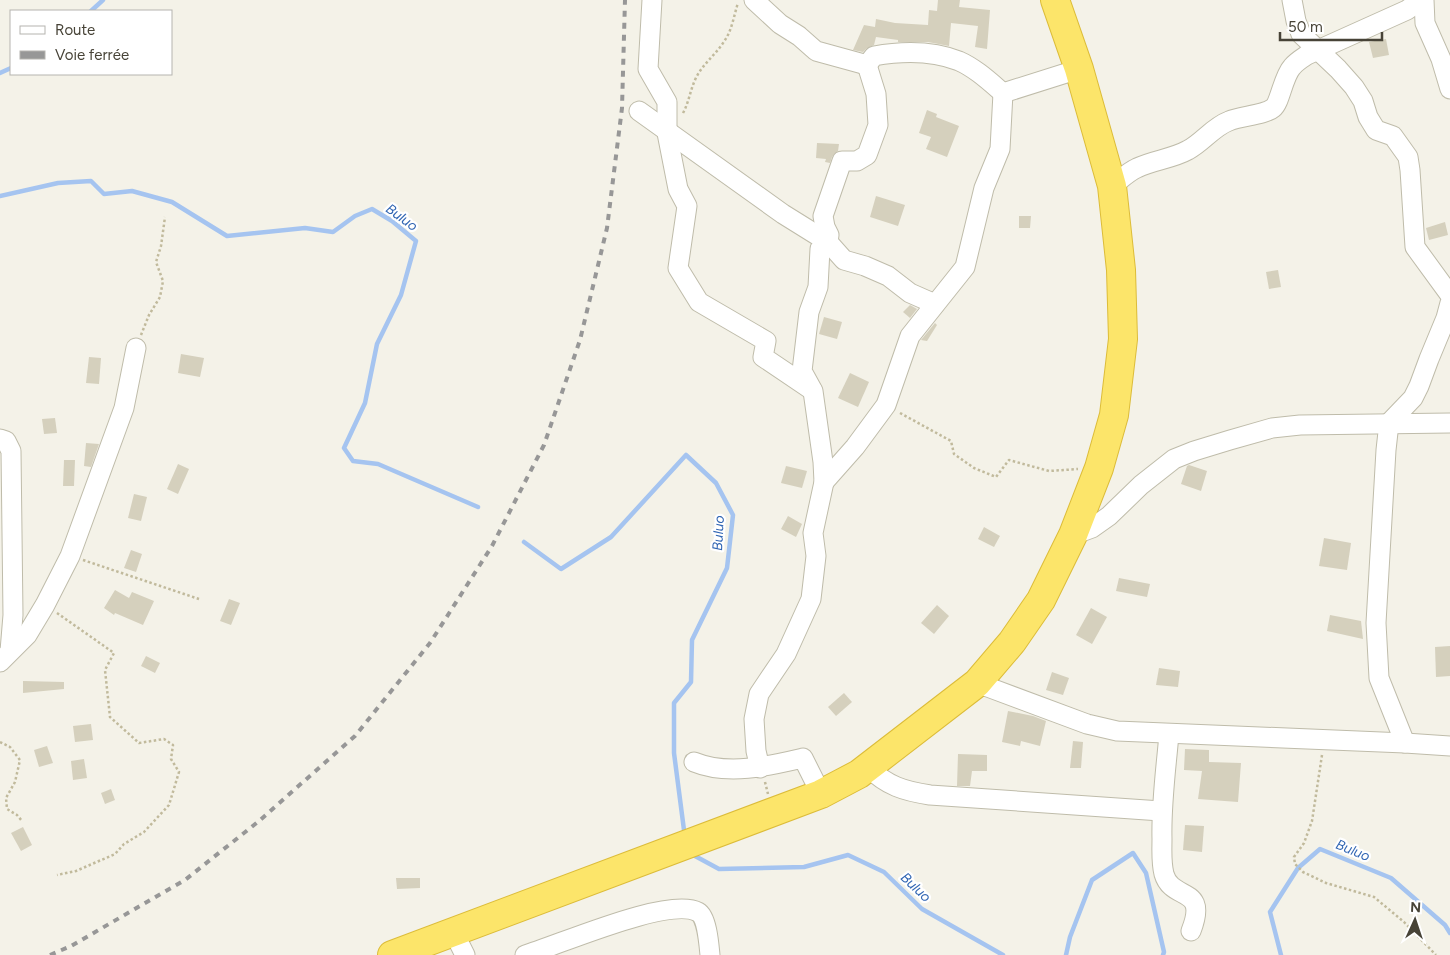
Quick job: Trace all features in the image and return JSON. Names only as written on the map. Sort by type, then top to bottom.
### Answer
[{"type":"highway","points":[[392,955],[460,944],[821,794],[859,774],[977,683],[1012,642],[1041,600],[1074,535],[1099,468],[1114,415],[1123,339],[1121,270],[1112,186],[1080,69],[1055,0]]},
{"type":"street","points":[[652,0],[648,69],[667,102],[667,133],[678,189],[687,206],[678,268],[699,302],[766,341],[764,357],[812,391]]},
{"type":"street","points":[[754,0],[780,24],[799,36],[816,51],[867,66]]},
{"type":"street","points":[[1292,0],[1297,27],[1301,34],[1354,87],[1363,101],[1368,117],[1376,130],[1394,136],[1408,157],[1415,247],[1450,296],[1446,318],[1419,386],[1413,398],[1389,423],[1376,623],[1379,678],[1405,742]]},
{"type":"street","points":[[1112,186],[1136,168],[1189,150],[1226,122],[1274,108],[1292,66],[1307,55],[1407,10],[1423,0],[1425,23],[1441,59],[1450,89]]},
{"type":"street","points":[[867,66],[874,56],[898,52],[922,53],[958,61],[979,73],[1003,93]]},
{"type":"street","points":[[760,768],[756,751],[754,719],[759,694],[786,654],[811,599],[816,556],[813,533],[824,482],[823,462],[812,391],[802,371],[810,312],[818,287],[820,249],[828,242],[829,235],[823,216],[842,161],[858,161],[867,156],[878,125],[876,94],[867,66]]},
{"type":"street","points":[[1003,93],[1080,69]]},
{"type":"street","points":[[824,482],[855,447],[886,405],[910,336],[965,267],[984,188],[1000,149],[1003,93]]},
{"type":"street","points":[[639,111],[667,133],[783,214],[828,242],[844,260],[865,266],[888,276],[910,292],[936,304]]},
{"type":"street","points":[[5,656],[27,635],[70,556],[124,408],[136,348]]},
{"type":"street","points":[[1074,535],[1092,528],[1109,516],[1141,484],[1174,459],[1194,451],[1286,426],[1450,423]]},
{"type":"street","points":[[0,439],[6,442],[10,451],[13,615],[5,656]]},
{"type":"street","points":[[977,683],[1086,724],[1117,731],[1405,742],[1450,746]]},
{"type":"street","points":[[1169,734],[1161,811],[1163,870],[1169,886],[1185,893],[1195,904],[1197,910],[1196,918],[1191,931]]},
{"type":"street","points":[[694,762],[708,768],[760,768],[803,758],[821,794]]},
{"type":"street","points":[[868,767],[879,778],[894,786],[908,792],[930,796],[1161,811]]},
{"type":"street","points":[[525,955],[629,918],[663,911],[687,909],[698,912],[703,918],[710,955]]},
{"type":"path","points":[[667,133],[670,125],[680,118],[689,103],[695,81],[705,63],[726,38],[738,0]]},
{"type":"path","points":[[136,348],[149,316],[160,297],[162,281],[156,262],[166,217]]},
{"type":"path","points":[[886,405],[951,441],[954,454],[974,468],[996,477],[1009,460],[1049,471],[1099,468]]},
{"type":"path","points":[[70,556],[198,599]]},
{"type":"path","points":[[45,605],[114,652],[105,670],[110,717],[139,743],[164,739],[173,745],[171,759],[179,772],[169,805],[144,832],[124,844],[115,854],[76,871],[57,875]]},
{"type":"path","points":[[1325,740],[1312,821],[1304,843],[1294,857],[1295,864],[1303,872],[1326,883],[1374,897],[1404,922],[1436,955]]},
{"type":"path","points":[[0,742],[10,747],[20,760],[15,782],[6,798],[8,809],[22,821]]},
{"type":"path","points":[[760,768],[774,812]]},
{"type":"building","points":[[938,0],[960,0],[959,7],[990,10],[987,49],[975,47],[978,26],[951,23],[949,46],[928,42],[898,42],[898,40],[876,37],[874,45],[863,52],[853,50],[864,25],[875,27],[876,19],[895,23],[928,25],[929,10],[937,11]]},
{"type":"building","points":[[1386,39],[1389,55],[1373,58],[1369,42]]},
{"type":"building","points":[[927,110],[937,114],[936,117],[959,126],[947,157],[926,149],[931,137],[919,133]]},
{"type":"building","points":[[817,143],[839,144],[838,151],[832,157],[830,163],[825,162],[826,159],[816,158]]},
{"type":"building","points":[[876,196],[905,205],[898,226],[870,217]]},
{"type":"building","points":[[1019,216],[1031,216],[1030,228],[1019,228]]},
{"type":"building","points":[[1445,222],[1448,235],[1429,240],[1426,228]]},
{"type":"building","points":[[1278,270],[1281,287],[1269,289],[1266,272]]},
{"type":"building","points":[[910,305],[917,309],[910,318],[903,312]]},
{"type":"building","points":[[824,317],[842,322],[837,339],[819,334]]},
{"type":"building","points":[[935,323],[937,325],[927,341],[921,340]]},
{"type":"building","points":[[181,354],[204,358],[200,377],[178,373]]},
{"type":"building","points":[[89,357],[101,358],[99,384],[86,383]]},
{"type":"building","points":[[850,373],[869,382],[858,407],[838,398]]},
{"type":"building","points":[[55,418],[57,433],[44,434],[42,419]]},
{"type":"building","points":[[86,443],[99,444],[91,467],[84,466]]},
{"type":"building","points":[[64,460],[75,460],[74,486],[63,486]]},
{"type":"building","points":[[178,464],[189,469],[178,494],[167,489]]},
{"type":"building","points":[[1189,465],[1207,471],[1201,491],[1181,484]]},
{"type":"building","points":[[786,466],[807,471],[802,488],[781,483]]},
{"type":"building","points":[[134,494],[147,497],[141,521],[128,518]]},
{"type":"building","points":[[788,516],[802,524],[796,537],[781,529]]},
{"type":"building","points":[[984,527],[1000,536],[994,547],[978,539]]},
{"type":"building","points":[[1324,538],[1351,543],[1347,570],[1319,566]]},
{"type":"building","points":[[131,550],[142,554],[136,572],[124,568]]},
{"type":"building","points":[[1119,578],[1150,584],[1147,597],[1116,591]]},
{"type":"building","points":[[115,590],[129,598],[132,592],[154,601],[143,625],[115,613],[114,615],[104,608]]},
{"type":"building","points":[[229,599],[240,603],[231,625],[220,621]]},
{"type":"building","points":[[937,605],[949,616],[934,634],[921,623]]},
{"type":"building","points":[[1091,608],[1107,617],[1092,644],[1076,635]]},
{"type":"building","points":[[1330,615],[1361,621],[1363,639],[1327,631]]},
{"type":"building","points":[[1450,646],[1450,676],[1436,677],[1435,647]]},
{"type":"building","points":[[146,656],[160,663],[155,673],[141,666]]},
{"type":"building","points":[[1159,668],[1180,671],[1178,687],[1156,685]]},
{"type":"building","points":[[1052,672],[1069,678],[1063,695],[1046,690]]},
{"type":"building","points":[[23,681],[64,682],[64,689],[23,693]]},
{"type":"building","points":[[844,693],[852,702],[836,716],[828,707]]},
{"type":"building","points":[[1008,711],[1033,716],[1046,721],[1040,746],[1021,741],[1020,746],[1002,742]]},
{"type":"building","points":[[91,724],[93,740],[75,742],[73,726]]},
{"type":"building","points":[[1073,741],[1083,742],[1081,768],[1070,768]]},
{"type":"building","points":[[47,746],[53,763],[39,767],[34,750]]},
{"type":"building","points":[[1185,749],[1209,750],[1209,762],[1241,763],[1238,802],[1198,799],[1202,771],[1184,770]]},
{"type":"building","points":[[958,754],[987,755],[987,771],[972,771],[970,786],[957,786]]},
{"type":"building","points":[[84,759],[87,778],[73,780],[71,761]]},
{"type":"building","points":[[111,789],[115,800],[105,804],[101,793]]},
{"type":"building","points":[[1185,825],[1204,826],[1202,852],[1183,850]]},
{"type":"building","points":[[23,827],[32,845],[21,851],[11,833]]},
{"type":"building","points":[[396,878],[420,878],[420,888],[397,889]]},
{"type":"waterway","name":"Buluo","points":[[92,10],[103,0]]},
{"type":"waterway","name":"Buluo","points":[[0,73],[10,68]]},
{"type":"waterway","name":"Buluo","points":[[0,196],[58,183],[91,181],[104,194],[132,191],[172,202],[227,236],[305,228],[333,232],[355,216],[372,209],[392,221],[416,241],[401,295],[377,344],[365,403],[344,448],[353,461],[378,464],[478,507]]},
{"type":"waterway","name":"Buluo","points":[[524,542],[561,569],[611,537],[686,455],[716,483],[733,515],[727,568],[692,640],[691,682],[674,703],[674,753],[684,830]]},
{"type":"waterway","name":"Buluo","points":[[1281,955],[1270,912],[1298,868],[1320,849],[1391,878],[1445,925],[1450,933]]},
{"type":"waterway","name":"Buluo","points":[[1066,955],[1070,937],[1092,880],[1133,853],[1146,873],[1164,952],[1163,955]]},
{"type":"waterway","name":"Buluo","points":[[695,856],[719,869],[804,867],[848,855],[884,872],[922,909],[1003,955]]},
{"type":"railway","points":[[50,955],[71,946],[185,880],[259,821],[355,736],[430,643],[492,546],[544,445],[580,340],[607,228],[622,108],[625,0]]}]
